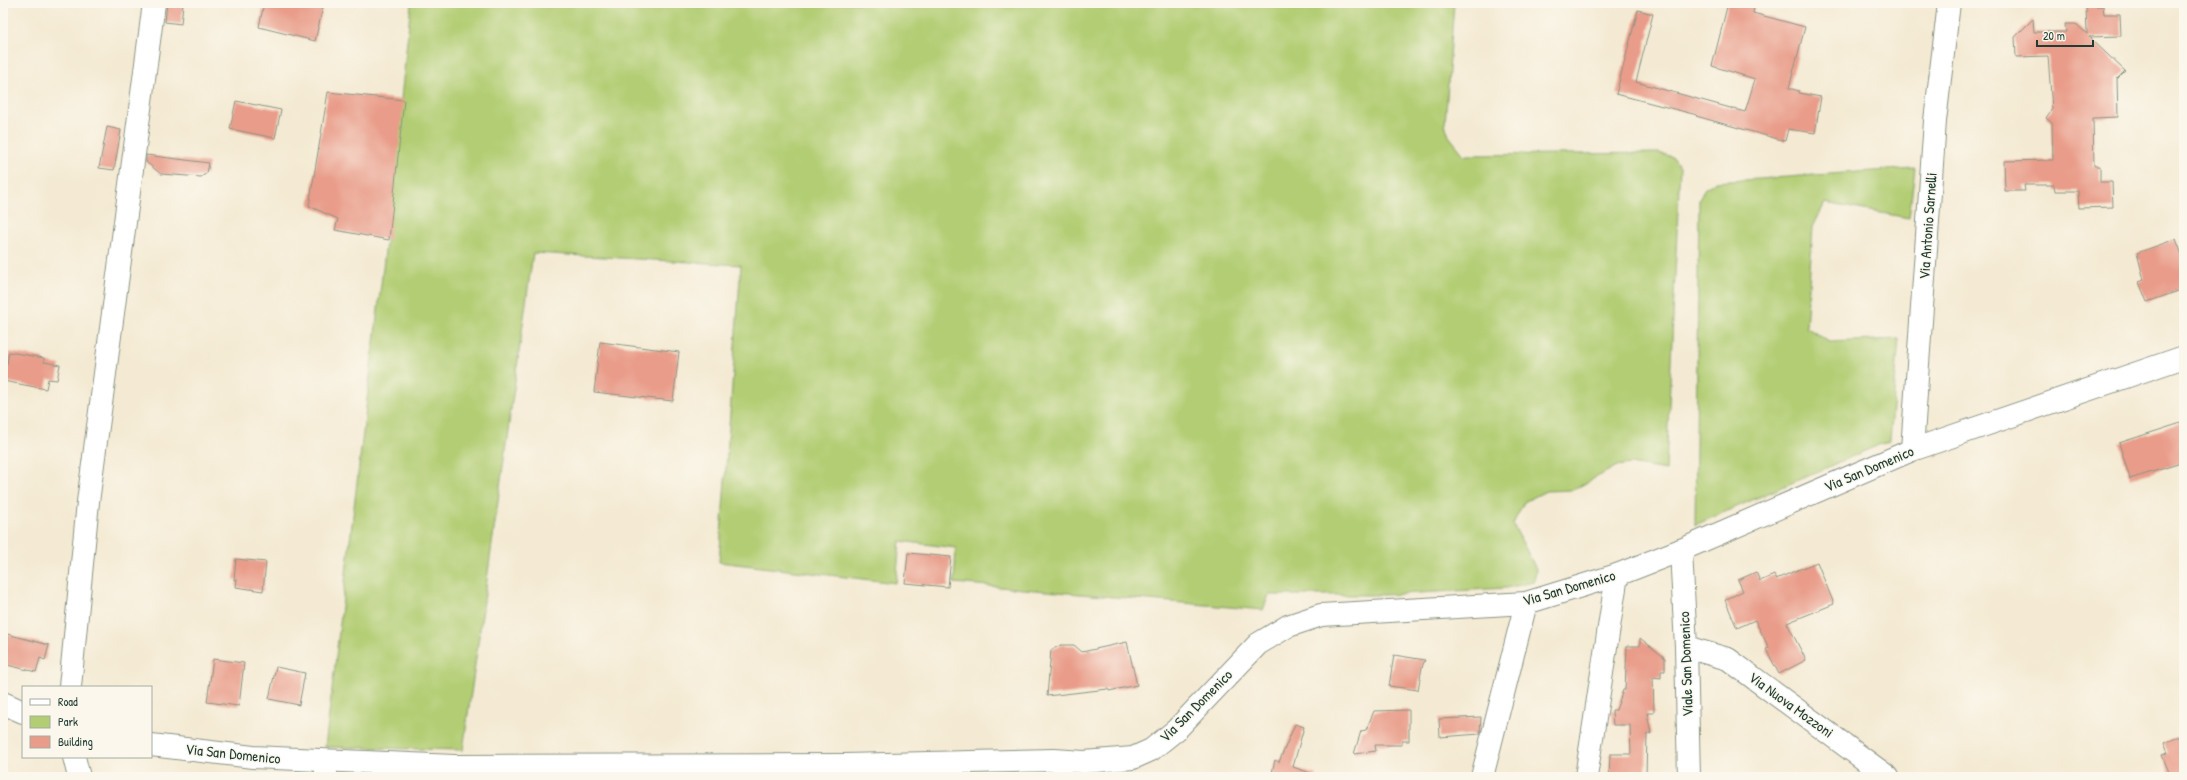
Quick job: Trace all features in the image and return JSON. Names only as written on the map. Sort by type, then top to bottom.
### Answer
[{"type":"street","points":[[70,686],[88,502],[154,3]]},
{"type":"street","name":"Via Antonio Sarnelli","points":[[1912,450],[1935,121],[1948,3]]},
{"type":"street","name":"Via San Domenico","points":[[152,745],[253,757],[326,770],[454,766],[574,768],[844,765],[1054,760],[1084,762],[1133,758],[1151,750],[1176,730],[1229,672],[1258,644],[1288,626],[1321,615],[1526,603],[1617,575],[1681,550],[1912,450],[2184,357]]},
{"type":"street","name":"Viale San Domenico","points":[[1681,550],[1686,647],[1689,777]]},
{"type":"street","points":[[1586,777],[1617,575]]},
{"type":"street","points":[[1482,777],[1526,603]]},
{"type":"street","name":"Via Nuova Mozzoni","points":[[1686,647],[1728,659],[1888,777]]},
{"type":"street","points":[[3,703],[22,712]]},
{"type":"street","points":[[74,758],[79,777]]},
{"type":"green space","points":[[411,3],[1454,3],[1445,124],[1449,136],[1464,155],[1659,153],[1673,157],[1680,167],[1666,470],[1630,464],[1617,466],[1573,490],[1546,491],[1524,502],[1513,524],[1536,569],[1534,582],[1506,588],[1384,595],[1269,595],[1263,610],[954,583],[956,548],[900,541],[896,583],[719,562],[741,265],[533,253],[463,750],[325,747],[386,243]]},
{"type":"green space","points":[[1915,168],[1909,218],[1825,203],[1813,227],[1806,327],[1829,342],[1899,339],[1890,440],[1695,525],[1699,200],[1705,188],[1716,182]]},
{"type":"building","points":[[167,3],[183,4],[181,24],[165,22]]},
{"type":"building","points":[[264,3],[324,3],[315,41],[259,27]]},
{"type":"building","points":[[1728,3],[1755,3],[1753,13],[1805,27],[1789,88],[1799,91],[1799,93],[1821,97],[1815,133],[1788,129],[1785,141],[1696,116],[1697,115],[1616,94],[1638,10],[1653,14],[1636,82],[1745,112],[1755,79],[1712,66]]},
{"type":"building","points":[[2086,6],[2103,6],[2104,14],[2120,14],[2121,36],[2089,37],[2125,71],[2117,79],[2118,117],[2093,118],[2094,166],[2100,166],[2100,182],[2112,182],[2113,207],[2079,208],[2078,191],[2055,191],[2054,185],[2024,185],[2025,191],[2005,191],[2004,161],[2053,160],[2052,123],[2046,118],[2052,109],[2048,56],[2016,57],[2015,37],[2033,19],[2034,32],[2066,32],[2065,24],[2076,24],[2087,34]]},
{"type":"building","points":[[328,92],[404,100],[389,240],[335,230],[338,219],[309,206]]},
{"type":"building","points":[[236,101],[281,110],[275,138],[230,129]]},
{"type":"building","points":[[107,127],[121,130],[114,170],[99,168]]},
{"type":"building","points":[[146,155],[209,163],[207,173],[201,177],[161,174],[146,162]]},
{"type":"building","points":[[2176,239],[2184,260],[2184,289],[2147,302],[2139,282],[2144,280],[2137,253]]},
{"type":"building","points":[[600,342],[679,352],[673,401],[594,392]]},
{"type":"building","points":[[9,352],[44,358],[44,362],[60,365],[57,380],[48,379],[46,389],[3,381],[3,363],[7,364]]},
{"type":"building","points":[[2184,422],[2184,462],[2130,479],[2119,443]]},
{"type":"building","points":[[908,553],[951,557],[948,587],[905,583]]},
{"type":"building","points":[[236,559],[266,562],[263,591],[236,587],[237,579],[234,580]]},
{"type":"building","points":[[1817,562],[1834,604],[1787,623],[1806,660],[1779,674],[1766,649],[1769,648],[1755,620],[1737,628],[1725,600],[1743,591],[1738,580],[1756,572],[1760,581],[1774,575],[1776,579]]},
{"type":"building","points":[[3,633],[49,645],[45,660],[40,658],[36,672],[3,664]]},
{"type":"building","points":[[1640,638],[1665,658],[1665,671],[1661,671],[1661,678],[1653,677],[1654,713],[1647,713],[1651,734],[1647,734],[1646,777],[1609,777],[1610,754],[1631,754],[1630,725],[1613,725],[1612,710],[1616,710],[1623,690],[1625,690],[1627,646],[1640,646]]},
{"type":"building","points":[[1127,642],[1137,685],[1109,691],[1108,689],[1047,696],[1051,650],[1061,645],[1074,645],[1082,652]]},
{"type":"building","points":[[1394,655],[1425,660],[1422,667],[1418,690],[1389,686]]},
{"type":"building","points":[[213,659],[244,663],[239,706],[207,702]]},
{"type":"building","points":[[276,667],[305,673],[299,705],[269,699]]},
{"type":"building","points":[[1409,710],[1409,741],[1402,741],[1402,745],[1375,745],[1376,751],[1354,754],[1361,731],[1366,730],[1374,711]]},
{"type":"building","points":[[1481,717],[1480,734],[1440,737],[1439,719]]},
{"type":"building","points":[[1295,724],[1304,727],[1293,767],[1316,775],[1316,777],[1271,777],[1275,760],[1279,762]]},
{"type":"building","points":[[2184,735],[2184,777],[2171,777],[2162,755],[2168,753],[2164,743]]}]
